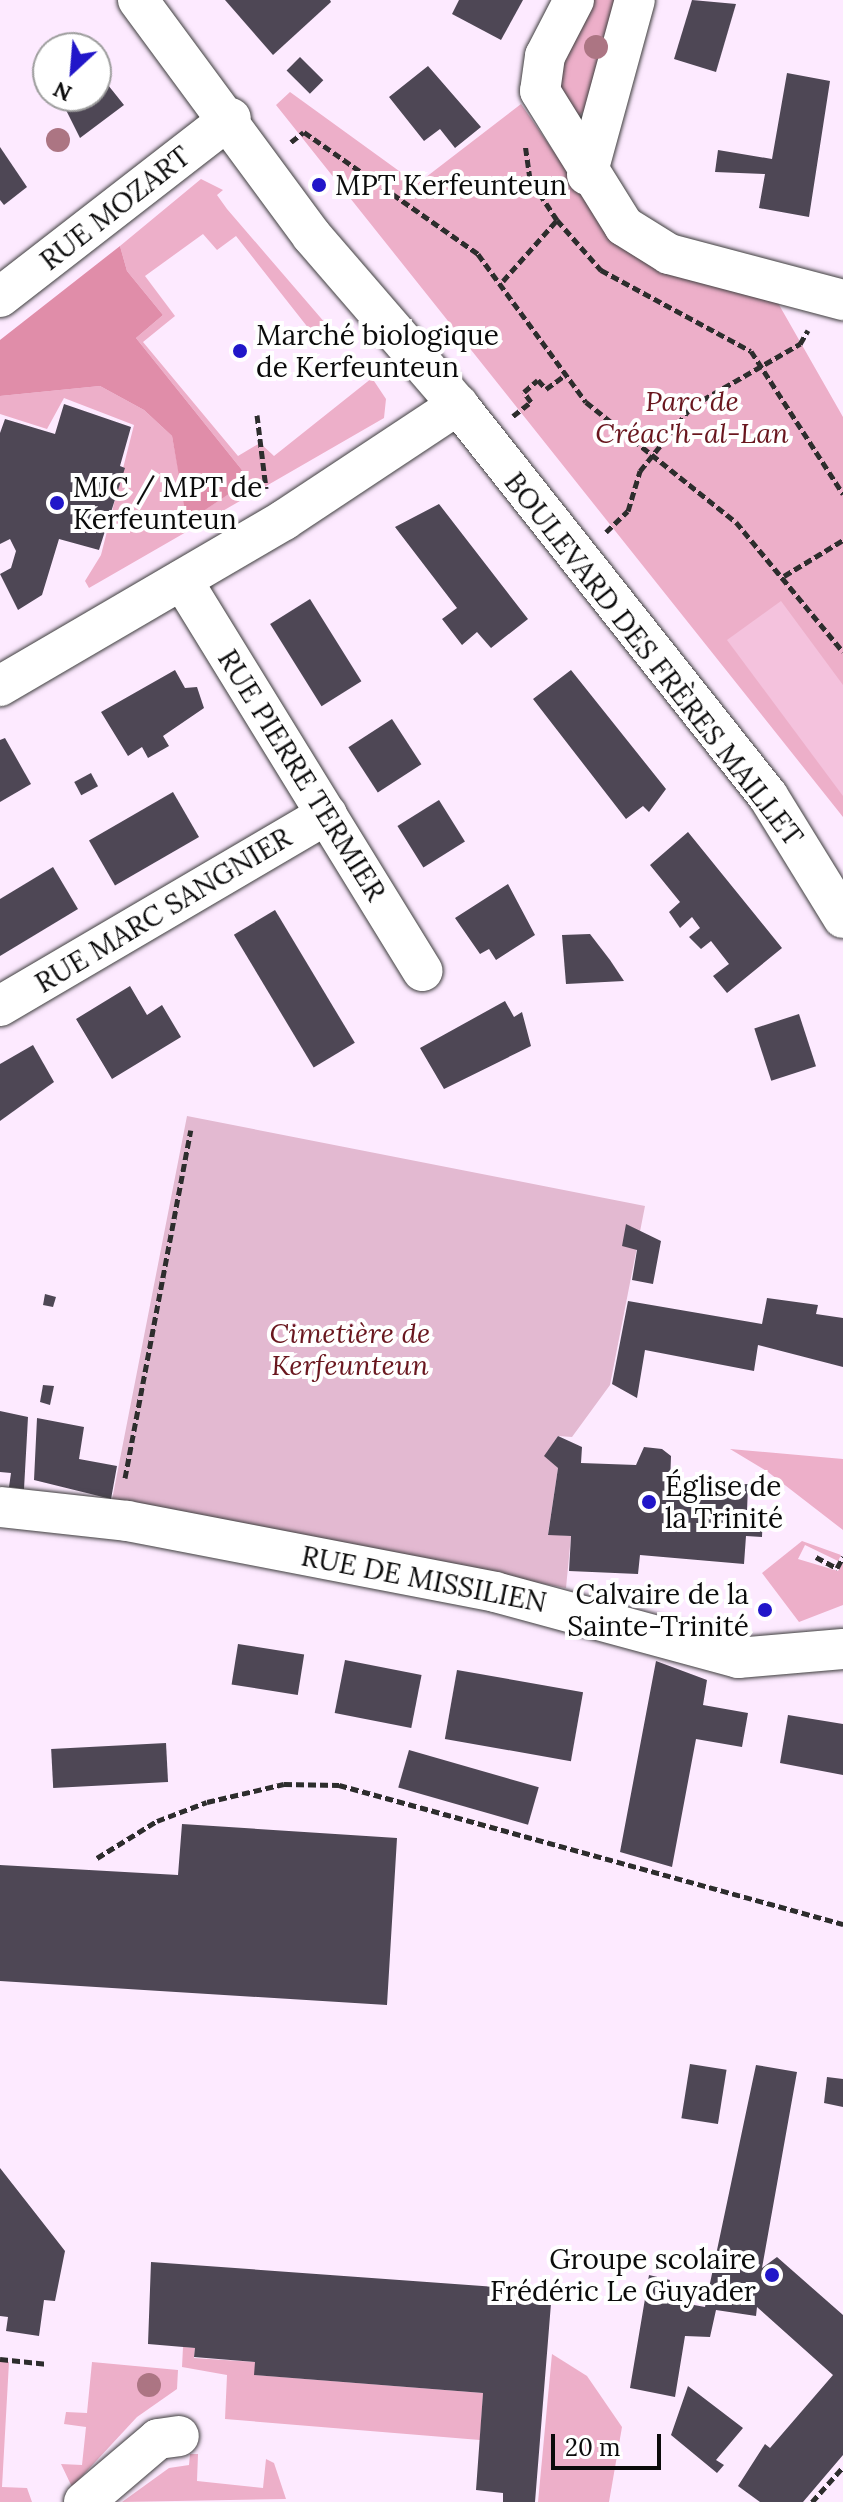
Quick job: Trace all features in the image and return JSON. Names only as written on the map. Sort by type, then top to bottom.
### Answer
[{"type":"street","name":"BOULEVARD DES FRÈRES MAILLET","points":[[138,0],[387,308]]},
{"type":"street","points":[[574,0],[540,72],[549,114],[624,226],[651,246],[829,297]]},
{"type":"street","points":[[587,175],[635,0]]},
{"type":"street","name":"BOULEVARD DES FRÈRES MAILLET","points":[[231,118],[272,158],[458,405],[768,796],[841,909]]},
{"type":"street","name":"RUE MOZART","points":[[0,297],[231,118]]},
{"type":"street","points":[[0,686],[182,580],[458,405]]},
{"type":"street","name":"RUE PIERRE TERMIER","points":[[182,580],[423,971]]},
{"type":"street","name":"RUE MARC SANGNIER","points":[[0,1006],[327,814]]},
{"type":"street","name":"RUE DE MISSILIEN","points":[[0,1507],[110,1519],[594,1614],[738,1658],[843,1649]]},
{"type":"street","points":[[84,2502],[158,2439],[179,2436]]},
{"type":"path","points":[[549,114],[535,123],[526,163],[557,220],[601,270],[720,328],[763,363],[843,494]]},
{"type":"path","points":[[272,158],[304,132],[467,246],[503,281],[564,376],[609,427],[715,503],[784,576],[843,652]]},
{"type":"path","points":[[503,281],[557,220]]},
{"type":"path","points":[[604,534],[628,511],[650,456],[692,406],[806,338],[829,297]]},
{"type":"path","points":[[519,411],[531,402],[524,392],[538,380],[546,389],[564,376]]},
{"type":"path","points":[[257,415],[264,481]]},
{"type":"path","points":[[784,576],[843,540]]},
{"type":"path","points":[[125,1478],[191,1130]]},
{"type":"path","points":[[816,1557],[837,1568],[843,1557]]},
{"type":"path","points":[[97,1858],[157,1821],[207,1802],[284,1784],[339,1785],[843,1924]]},
{"type":"path","points":[[0,2359],[48,2364]]},
{"type":"path","points":[[812,2502],[843,2467]]},
{"type":"green space","points":[[584,0],[617,0],[589,107],[576,118],[554,93]]},
{"type":"green space","name":"Parc de Créac'h-al-Lan","points":[[290,92],[417,184],[521,104],[611,235],[698,282],[778,303],[843,417],[843,817],[276,105]]},
{"type":"green space","points":[[201,179],[223,190],[217,195],[227,209],[326,324],[313,334],[236,236],[217,250],[203,234],[145,276],[175,316],[143,342],[238,456],[260,443],[274,456],[372,378],[386,399],[384,418],[89,588],[85,581],[101,555],[134,425],[64,398],[47,429],[0,414],[0,396],[100,386],[144,410],[172,436],[188,521],[250,480],[136,338],[163,315],[127,271],[120,246]]},
{"type":"green space","name":"Cimetière de Kerfeunteun","points":[[187,1116],[645,1206],[610,1385],[572,1437],[558,1436],[545,1456],[558,1468],[548,1534],[571,1536],[566,1588],[111,1505]]},
{"type":"green space","points":[[730,1449],[843,1459],[843,1530],[768,1472]]},
{"type":"green space","points":[[802,1541],[841,1555],[838,1561],[805,1545],[798,1559],[838,1571],[843,1563],[843,1605],[799,1622],[762,1573]]},
{"type":"green space","points":[[183,2347],[195,2348],[194,2358],[255,2362],[255,2375],[483,2393],[480,2440],[225,2419],[227,2375],[182,2367]]},
{"type":"green space","points":[[552,2354],[587,2376],[622,2427],[609,2502],[538,2502]]},
{"type":"green space","points":[[0,2361],[9,2362],[2,2487],[27,2488],[32,2502],[0,2502]]},
{"type":"green space","points":[[92,2362],[178,2370],[177,2389],[137,2417],[72,2487],[61,2464],[82,2465],[86,2427],[64,2424],[66,2412],[87,2413]]},
{"type":"green space","points":[[190,2454],[198,2454],[197,2481],[263,2488],[266,2459],[274,2463],[286,2499],[122,2502],[169,2468],[189,2465]]},
{"type":"shaded area","points":[[120,246],[127,271],[163,315],[136,338],[250,480],[187,522],[172,436],[144,410],[100,386],[0,396],[0,340]]},
{"type":"shaded area","points":[[781,601],[843,685],[843,796],[727,640]]},
{"type":"building","points":[[225,0],[330,0],[331,2],[273,55]]},
{"type":"building","points":[[459,0],[523,0],[501,40],[452,14]]},
{"type":"building","points":[[692,0],[736,4],[716,72],[674,59]]},
{"type":"building","points":[[300,57],[323,80],[310,94],[287,70]]},
{"type":"building","points":[[428,66],[481,127],[455,148],[440,129],[424,141],[389,97]]},
{"type":"building","points":[[787,73],[830,81],[809,217],[759,208],[765,174],[715,172],[718,150],[772,159]]},
{"type":"building","points":[[112,90],[124,105],[80,138],[67,112],[112,112]]},
{"type":"building","points":[[0,147],[27,187],[4,205],[0,200]]},
{"type":"building","name":"MJC / MPT de Kerfeunteun","points":[[64,404],[131,427],[120,466],[125,468],[99,550],[59,539],[42,595],[18,610],[0,574],[11,568],[16,551],[10,539],[0,544],[0,433],[5,419],[55,434]]},
{"type":"building","points":[[439,504],[528,619],[491,648],[477,632],[462,645],[442,619],[457,608],[395,527]]},
{"type":"building","points":[[310,599],[361,681],[322,706],[270,624]]},
{"type":"building","points":[[175,670],[185,688],[197,687],[204,708],[163,736],[169,746],[148,758],[142,747],[128,756],[101,712]]},
{"type":"building","points":[[571,670],[666,789],[649,812],[643,806],[626,819],[533,699]]},
{"type":"building","points":[[392,719],[421,764],[378,793],[348,747]]},
{"type":"building","points":[[5,738],[31,784],[0,802],[0,740]]},
{"type":"building","points":[[91,773],[98,786],[81,795],[74,782]]},
{"type":"building","points":[[173,792],[199,837],[115,886],[89,840]]},
{"type":"building","points":[[439,800],[465,842],[423,868],[397,826]]},
{"type":"building","points":[[688,832],[782,948],[727,993],[713,976],[729,964],[711,941],[701,949],[689,937],[700,928],[692,917],[680,928],[669,912],[680,902],[650,865]]},
{"type":"building","points":[[53,867],[78,909],[0,956],[0,899]]},
{"type":"building","points":[[508,884],[535,935],[496,960],[489,949],[480,954],[455,918]]},
{"type":"building","points":[[275,910],[355,1043],[314,1068],[234,935]]},
{"type":"building","points":[[590,934],[624,981],[566,984],[562,935]]},
{"type":"building","points":[[130,986],[147,1015],[162,1005],[181,1037],[112,1079],[76,1019]]},
{"type":"building","points":[[505,1001],[514,1017],[522,1012],[531,1046],[444,1089],[420,1048]]},
{"type":"building","points":[[799,1014],[816,1066],[771,1081],[754,1029]]},
{"type":"building","points":[[33,1045],[54,1082],[0,1121],[0,1064]]},
{"type":"building","points":[[626,1224],[661,1241],[653,1284],[632,1280],[637,1250],[622,1246]]},
{"type":"building","points":[[45,1294],[56,1297],[53,1307],[43,1305]]},
{"type":"building","points":[[767,1298],[818,1305],[816,1314],[843,1318],[843,1367],[758,1345],[754,1371],[645,1350],[637,1398],[612,1384],[628,1301],[762,1324]]},
{"type":"building","points":[[43,1385],[54,1386],[50,1405],[40,1402]]},
{"type":"building","points":[[0,1411],[28,1417],[24,1489],[9,1487],[11,1473],[0,1472]]},
{"type":"building","points":[[37,1418],[84,1427],[79,1459],[117,1466],[111,1499],[34,1480]]},
{"type":"building","name":"Église de la Trinité","points":[[558,1436],[582,1447],[581,1463],[636,1465],[644,1447],[662,1449],[671,1456],[670,1486],[748,1484],[747,1512],[763,1512],[762,1537],[746,1536],[744,1564],[640,1555],[638,1574],[569,1571],[571,1536],[548,1535],[558,1468],[544,1456]]},
{"type":"building","points":[[238,1644],[304,1654],[298,1695],[232,1684]]},
{"type":"building","points":[[345,1660],[422,1675],[411,1728],[335,1713]]},
{"type":"building","points":[[656,1661],[707,1680],[703,1705],[748,1713],[742,1747],[696,1739],[672,1867],[620,1852]]},
{"type":"building","points":[[457,1670],[583,1692],[571,1761],[445,1739]]},
{"type":"building","points":[[788,1715],[843,1724],[843,1775],[780,1763]]},
{"type":"building","points":[[166,1743],[168,1782],[53,1788],[51,1749]]},
{"type":"building","points":[[409,1750],[539,1787],[528,1825],[398,1787]]},
{"type":"building","points":[[182,1824],[397,1838],[387,2005],[0,1981],[0,1865],[178,1875]]},
{"type":"building","points":[[690,2064],[727,2070],[718,2124],[681,2118]]},
{"type":"building","points":[[756,2065],[797,2072],[762,2268],[777,2257],[843,2315],[843,2455],[803,2502],[760,2502],[738,2486],[765,2444],[770,2448],[833,2375],[757,2307],[756,2316],[716,2310],[710,2337],[685,2336],[675,2397],[630,2388],[649,2275],[670,2280],[667,2300],[705,2307]]},
{"type":"building","points":[[827,2077],[843,2079],[843,2107],[824,2103]]},
{"type":"building","points":[[0,2168],[65,2251],[55,2301],[44,2300],[39,2336],[6,2331],[8,2317],[0,2316]]},
{"type":"building","points":[[151,2262],[552,2291],[535,2502],[503,2502],[503,2493],[476,2490],[483,2393],[254,2375],[255,2362],[194,2357],[195,2348],[148,2344]]},
{"type":"building","points":[[688,2386],[743,2428],[716,2460],[724,2465],[717,2473],[671,2435]]},
{"type":"place","name":"MPT Kerfeunteun","points":[[319,185]]},
{"type":"place","name":"Marché biologique de Kerfeunteun","points":[[240,351]]},
{"type":"place","name":"MJC / MPT de Kerfeunteun","points":[[57,503]]},
{"type":"place","name":"Église de la Trinité","points":[[649,1502]]},
{"type":"place","name":"Calvaire de la Sainte-Trinité","points":[[765,1610]]},
{"type":"place","name":"Groupe scolaire Frédéric Le Guyader","points":[[772,2275]]}]
